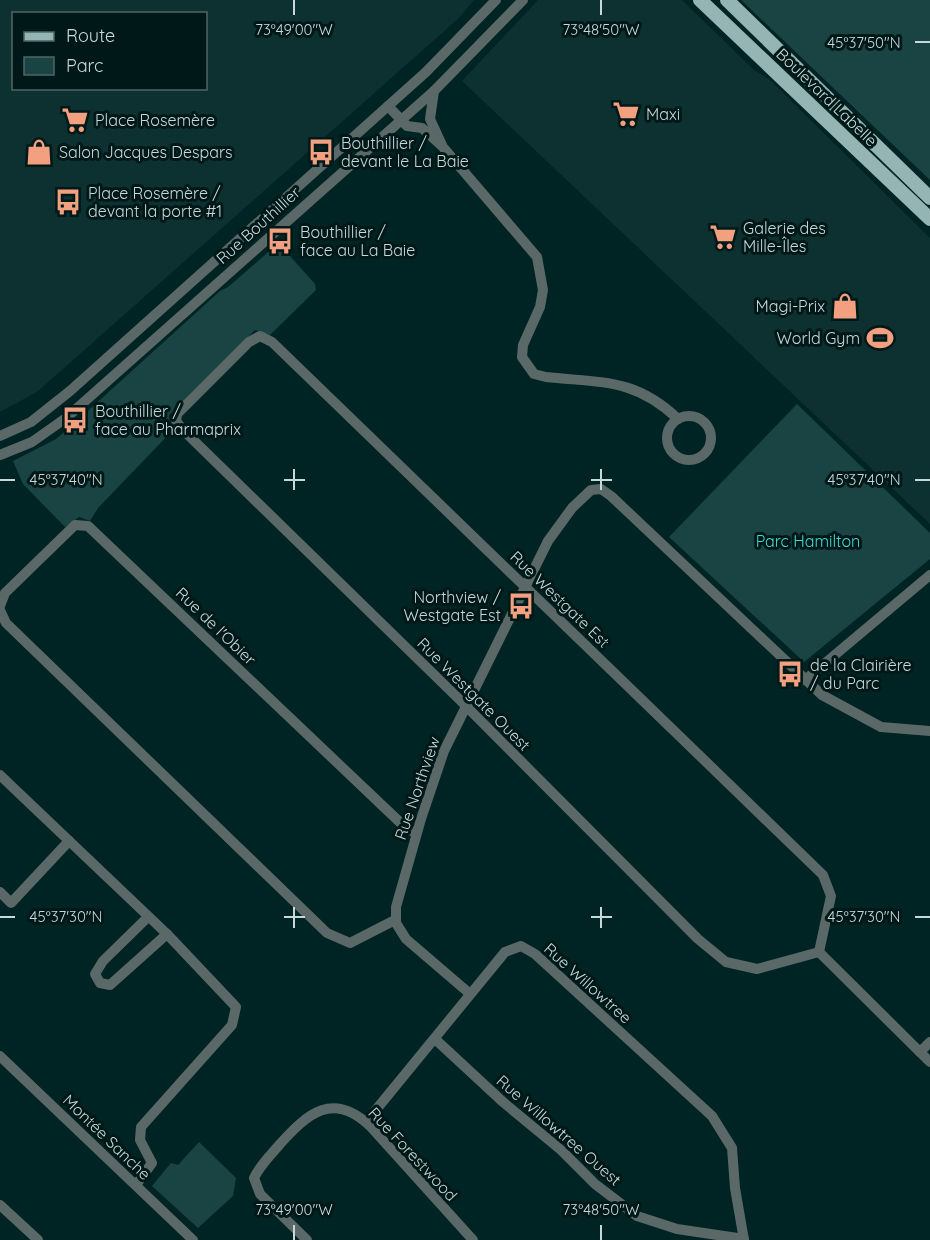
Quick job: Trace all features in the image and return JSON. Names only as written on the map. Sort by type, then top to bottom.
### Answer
[{"type":"main road","name":"Boulevard Labelle","points":[[700,0],[930,219]]},
{"type":"main road","name":"Boulevard Labelle","points":[[727,0],[930,198]]},
{"type":"street","name":"Rue Bouthillier","points":[[0,436],[31,422],[70,391],[436,62],[496,0]]},
{"type":"street","name":"Rue Bouthillier","points":[[0,455],[32,442],[61,422],[434,91],[523,0]]},
{"type":"street","points":[[434,91],[430,119],[442,146]]},
{"type":"street","points":[[388,106],[410,128],[419,128],[442,146],[537,257],[543,290],[540,307],[524,345],[522,357],[526,367],[534,374],[546,377],[625,386],[644,392],[660,401],[678,419]]},
{"type":"street","points":[[419,128],[430,119]]},
{"type":"street","name":"Rue Westgate Est","points":[[214,375],[253,338],[260,336],[268,340],[823,875],[831,896],[819,952]]},
{"type":"street","name":"Rue Westgate Ouest","points":[[214,375],[177,414],[176,419],[180,427],[467,707],[698,939],[726,962],[757,969],[819,952]]},
{"type":"street","points":[[693,416],[709,428],[711,443],[708,451],[699,458],[684,460],[669,447],[668,434],[678,419],[693,416]]},
{"type":"street","name":"Rue Northview","points":[[395,920],[416,833],[436,768],[548,541],[588,492],[603,490],[805,680]]},
{"type":"street","name":"Rue de l'Obier","points":[[395,920],[350,943],[327,933],[6,623],[0,608],[4,593],[63,534],[75,525],[88,526],[407,829],[416,833]]},
{"type":"street","points":[[930,575],[805,680],[822,695],[880,727],[930,732]]},
{"type":"street","points":[[0,775],[167,934],[236,1007],[232,1025],[141,1127],[140,1140],[152,1163],[136,1185]]},
{"type":"street","points":[[0,892],[11,903],[69,841]]},
{"type":"street","points":[[148,917],[103,961],[95,974],[100,983],[110,985],[116,981],[167,934]]},
{"type":"street","points":[[395,920],[410,943],[470,993]]},
{"type":"street","name":"Rue Willowtree","points":[[366,1122],[506,952],[521,946],[535,954],[712,1116],[732,1148],[735,1188],[744,1240]]},
{"type":"street","points":[[819,952],[930,1062]]},
{"type":"street","name":"Rue Willowtree Ouest","points":[[435,1039],[503,1102],[561,1150],[595,1184],[637,1216],[677,1229],[744,1240]]},
{"type":"street","points":[[920,1052],[930,1042]]},
{"type":"street","name":"Montée Sanche","points":[[0,1056],[194,1240]]},
{"type":"street","name":"Rue Forestwood","points":[[307,1240],[258,1191],[254,1180],[255,1175],[293,1131],[320,1109],[333,1107],[344,1110],[366,1122],[473,1240]]},
{"type":"street","points":[[0,1205],[38,1240]]},
{"type":"shaded area","points":[[0,0],[474,0],[459,18],[37,392],[0,412]]},
{"type":"shaded area","points":[[538,0],[682,0],[754,70],[769,79],[930,238],[930,524],[462,81]]},
{"type":"green space","points":[[741,0],[930,0],[930,180]]},
{"type":"green space","points":[[282,247],[315,284],[316,290],[270,335],[255,330],[169,415],[170,423],[175,428],[98,508],[90,521],[79,517],[65,527],[23,484],[13,461],[56,439],[81,418],[85,419],[83,416],[91,408],[220,291],[228,287],[273,248],[276,252]]},
{"type":"green space","name":"Parc Hamilton","points":[[797,404],[930,533],[930,559],[804,662],[669,537]]},
{"type":"green space","points":[[199,1142],[236,1178],[233,1196],[198,1228],[152,1186],[171,1163],[178,1165]]},
{"type":"place","name":"Maxi","points":[[626,114]]},
{"type":"place","name":"Place Rosemère","points":[[75,120]]},
{"type":"place","name":"Salon Jacques Despars","points":[[39,152]]},
{"type":"place","name":"Bouthillier / devant le La Baie","points":[[321,152]]},
{"type":"place","name":"Place Rosemère / devant la porte #1","points":[[68,202]]},
{"type":"place","name":"Galerie des Mille-Îles","points":[[723,237]]},
{"type":"place","name":"Bouthillier / face au La Baie","points":[[280,241]]},
{"type":"place","name":"Magi-Prix","points":[[845,306]]},
{"type":"place","name":"World Gym","points":[[880,338]]},
{"type":"place","name":"Bouthillier / face au Pharmaprix","points":[[75,420]]},
{"type":"place","name":"Northview / Westgate Est","points":[[521,606]]},
{"type":"place","name":"de la Clairière / du Parc","points":[[790,674]]}]
